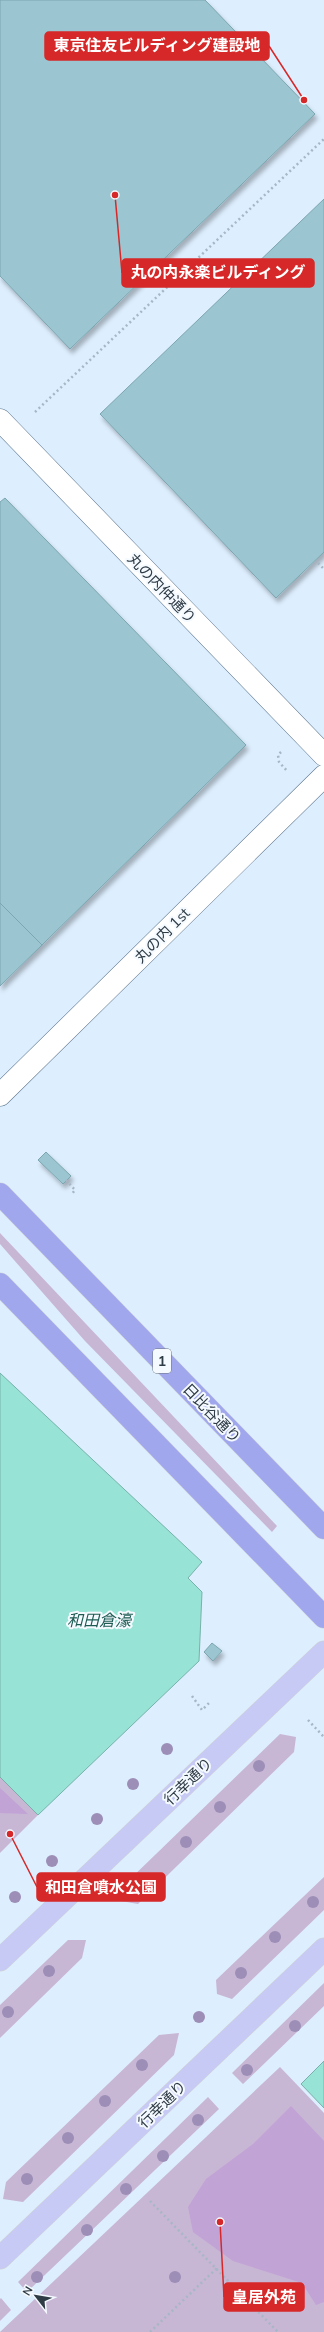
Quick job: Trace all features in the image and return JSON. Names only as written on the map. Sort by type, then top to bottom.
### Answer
[{"type":"highway","name":"日比谷通り","points":[[0,1194],[324,1528]]},
{"type":"highway","points":[[0,1284],[324,1617]]},
{"type":"main road","name":"行幸通り","points":[[0,1960],[324,1652]]},
{"type":"main road","name":"行幸通り","points":[[0,2258],[324,1949]]},
{"type":"street","name":"丸の内仲通り","points":[[0,420],[324,755]]},
{"type":"street","name":"丸の内 1st","points":[[0,1095],[324,776]]},
{"type":"path","points":[[35,412],[324,138]]},
{"type":"path","points":[[318,563],[324,569]]},
{"type":"path","points":[[278,755],[279,762]]},
{"type":"path","points":[[66,1180],[76,1190],[70,1195]]},
{"type":"path","points":[[192,1696],[202,1710],[210,1702]]},
{"type":"path","points":[[308,1720],[324,1737]]},
{"type":"path","points":[[150,2201],[278,2332]]},
{"type":"path","points":[[150,2332],[217,2268]]},
{"type":"shaded area","points":[[0,1233],[277,1526],[272,1532],[85,1341],[0,1244]]},
{"type":"shaded area","points":[[280,1734],[296,1737],[294,1752],[138,1904],[121,1901],[124,1885]]},
{"type":"shaded area","points":[[0,1777],[38,1815],[0,1853]]},
{"type":"shaded area","points":[[0,1788],[28,1814],[0,1813]]},
{"type":"shaded area","points":[[324,1877],[324,1910],[232,1999],[217,1994],[216,1980]]},
{"type":"shaded area","points":[[68,1940],[86,1940],[82,1958],[0,2038],[0,2005]]},
{"type":"shaded area","points":[[324,1983],[324,2006],[243,2084],[232,2073]]},
{"type":"shaded area","points":[[179,2033],[174,2055],[23,2202],[3,2199],[6,2182],[159,2035]]},
{"type":"shaded area","points":[[280,2067],[324,2113],[324,2332],[0,2332]]},
{"type":"shaded area","points":[[208,2097],[219,2109],[27,2292],[18,2282]]},
{"type":"shaded area","points":[[291,2106],[324,2141],[324,2302],[316,2305],[302,2283],[233,2261],[193,2232],[188,2207],[206,2179],[253,2144]]},
{"type":"shaded area","points":[[1,2298],[11,2310],[0,2321],[0,2299]]},
{"type":"water","name":"和田倉濠","points":[[0,1373],[202,1562],[188,1578],[202,1592],[199,1661],[38,1815],[0,1777]]},
{"type":"water","points":[[324,2061],[324,2108],[301,2084]]},
{"type":"building","points":[[0,0],[205,0],[315,114],[70,349],[0,276]]},
{"type":"building","points":[[324,199],[324,552],[276,598],[100,414]]},
{"type":"building","points":[[5,498],[246,745],[42,945],[0,903],[0,502]]},
{"type":"building","points":[[0,903],[42,945],[0,986]]},
{"type":"building","points":[[46,1152],[71,1176],[63,1184],[38,1160]]},
{"type":"building","points":[[212,1643],[222,1651],[213,1661],[204,1652]]},
{"type":"place","name":"東京住友ビルディング建設地","points":[[304,100]]},
{"type":"place","name":"丸の内永楽ビルディング","points":[[115,195]]},
{"type":"place","name":"和田倉噴水公園","points":[[10,1834]]},
{"type":"place","name":"皇居外苑","points":[[220,2222]]}]
